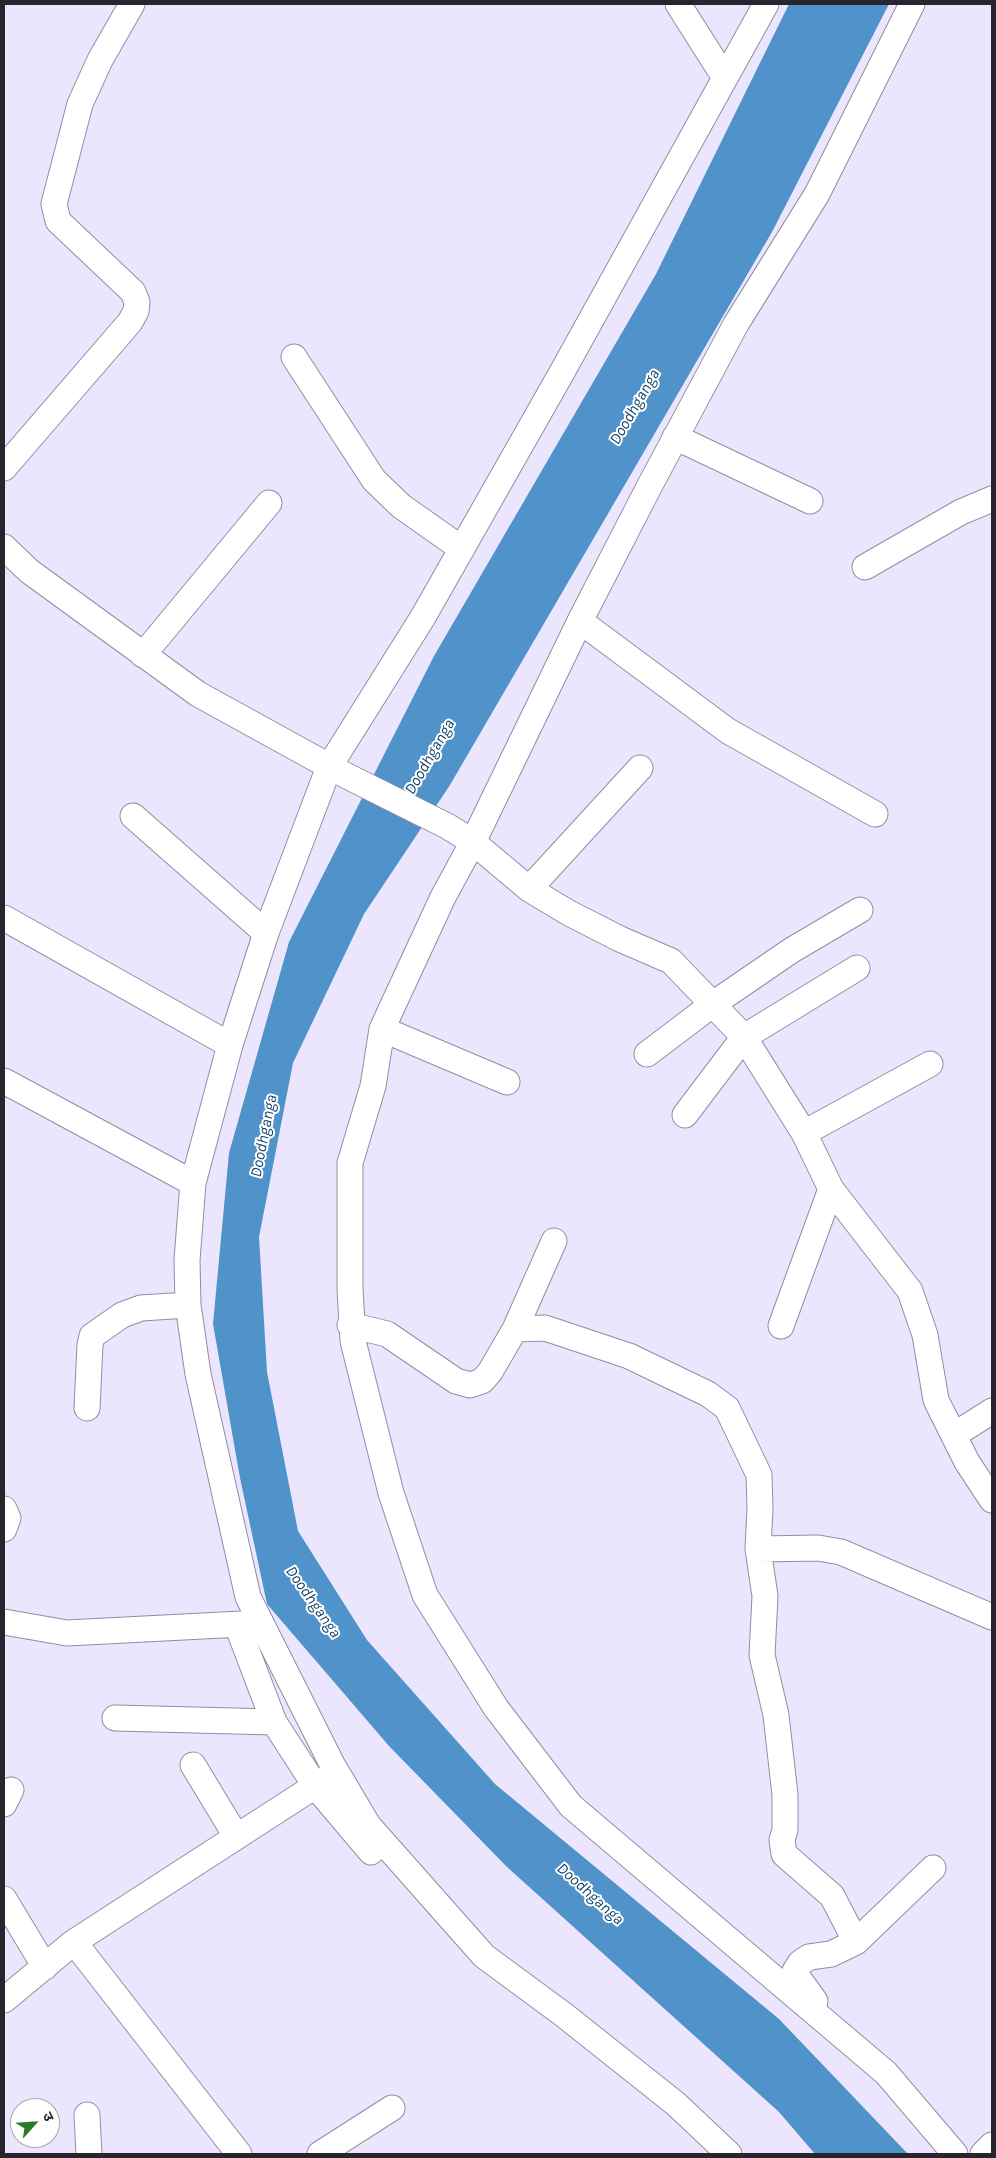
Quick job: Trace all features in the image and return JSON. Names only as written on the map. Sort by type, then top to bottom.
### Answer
[{"type":"street","points":[[4,468],[130,322],[136,311],[137,302],[133,292],[58,221],[54,204],[80,104],[100,60],[132,4]]},
{"type":"street","points":[[678,4],[725,78]]},
{"type":"street","points":[[730,2154],[676,2104],[564,2015],[484,1956],[451,1937],[403,1890],[316,1787],[274,1722],[249,1624],[248,1597],[198,1374],[188,1305],[186,1260],[193,1183],[230,1045],[266,933],[337,771],[766,4]]},
{"type":"street","points":[[912,4],[817,194],[736,324],[675,437],[580,621],[473,842],[443,897],[382,1029],[374,1086],[350,1163],[350,1325],[391,1494],[425,1594],[496,1708],[571,1806],[886,2073],[956,2154]]},
{"type":"street","points":[[294,357],[374,480],[401,506],[462,549]]},
{"type":"street","points":[[675,437],[810,501]]},
{"type":"street","points":[[865,567],[961,512],[992,499]]},
{"type":"street","points":[[143,655],[269,503]]},
{"type":"street","points":[[4,548],[29,571],[198,694],[337,771],[447,826],[473,842],[529,889],[620,939],[671,960],[744,1037],[804,1133],[831,1189],[910,1291],[925,1335],[936,1400],[967,1462],[992,1500]]},
{"type":"street","points":[[580,621],[728,731],[876,814]]},
{"type":"street","points":[[529,889],[640,768]]},
{"type":"street","points":[[132,816],[266,933]]},
{"type":"street","points":[[648,1054],[713,1004],[792,950],[860,910]]},
{"type":"street","points":[[4,918],[230,1045]]},
{"type":"street","points":[[685,1115],[744,1037],[857,968]]},
{"type":"street","points":[[382,1029],[508,1082]]},
{"type":"street","points":[[804,1133],[930,1064]]},
{"type":"street","points":[[4,1081],[193,1183]]},
{"type":"street","points":[[781,1326],[831,1189]]},
{"type":"street","points":[[350,1325],[387,1334],[456,1381],[470,1385],[482,1381],[490,1372],[515,1329],[554,1241]]},
{"type":"street","points":[[87,1408],[92,1336],[122,1316],[141,1308],[188,1305]]},
{"type":"street","points":[[515,1329],[545,1328],[630,1356],[708,1394],[727,1408],[759,1475],[758,1549],[764,1596],[762,1655],[776,1715],[785,1795],[785,1830],[782,1840],[784,1854],[832,1896],[856,1942]]},
{"type":"street","points":[[954,1435],[992,1411]]},
{"type":"street","points":[[4,1509],[8,1518],[4,1529]]},
{"type":"street","points":[[758,1549],[818,1548],[841,1552],[992,1618]]},
{"type":"street","points":[[4,1622],[67,1633],[249,1624]]},
{"type":"street","points":[[249,1624],[368,1825],[484,1956]]},
{"type":"street","points":[[115,1718],[274,1722]]},
{"type":"street","points":[[193,1765],[236,1836]]},
{"type":"street","points":[[4,2000],[74,1942],[236,1836],[316,1787],[336,1771]]},
{"type":"street","points":[[837,2031],[798,1979],[796,1971],[804,1959],[831,1954],[856,1942],[933,1868]]},
{"type":"street","points":[[4,1899],[45,1967]]},
{"type":"street","points":[[74,1942],[239,2154]]},
{"type":"street","points":[[320,2154],[392,2108]]},
{"type":"street","points":[[87,2115],[89,2154]]},
{"type":"street","points":[[983,2154],[992,2145]]},
{"type":"water","name":"Doodhganga","points":[[789,4],[889,4],[772,232],[450,785],[364,914],[293,1063],[259,1237],[267,1372],[298,1531],[367,1640],[495,1784],[779,2019],[908,2154],[815,2154],[779,2112],[507,1867],[389,1746],[267,1604],[240,1478],[213,1324],[229,1153],[289,942],[434,656],[656,274]]}]
